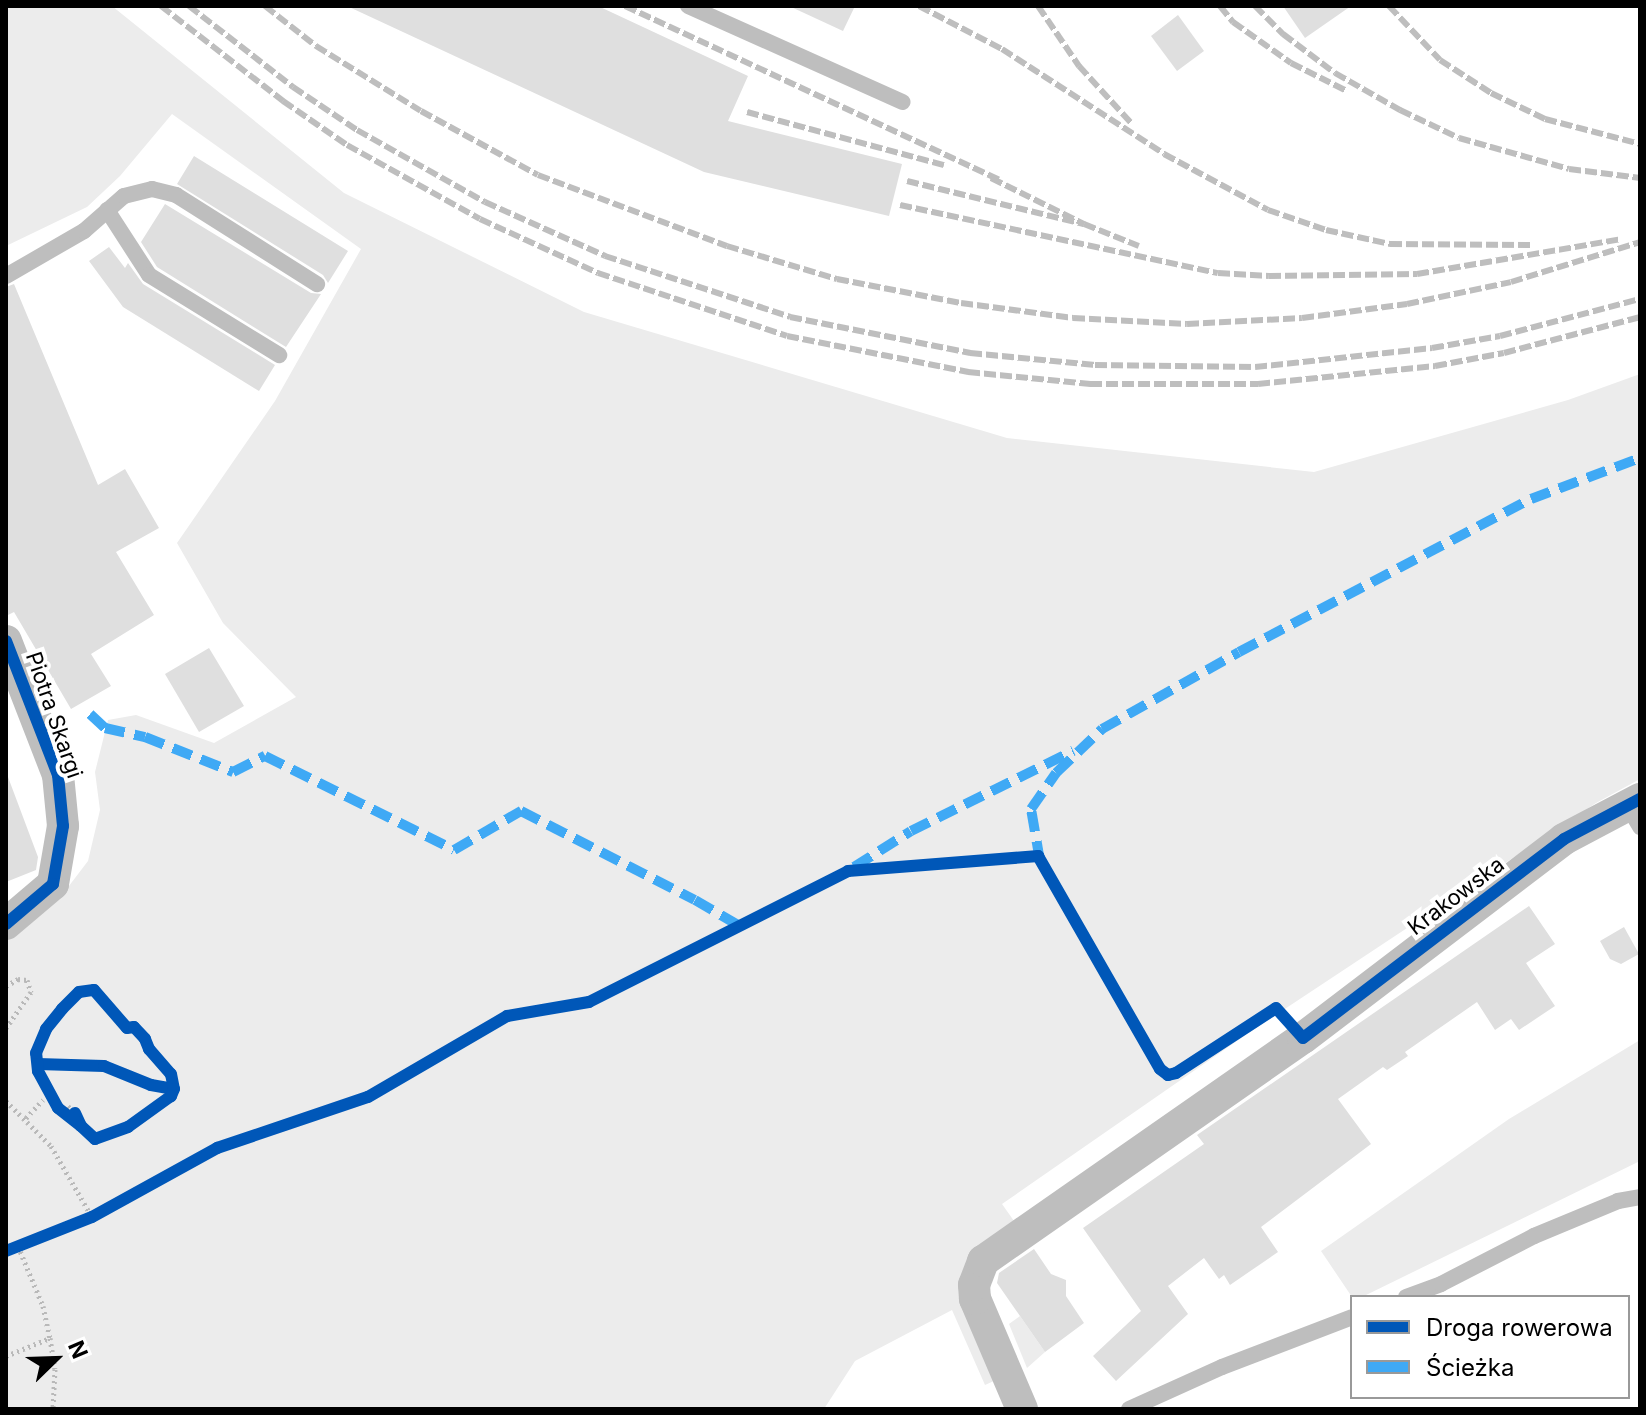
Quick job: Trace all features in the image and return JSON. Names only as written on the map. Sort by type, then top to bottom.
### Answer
[{"type":"street","name":"Piotra Skargi","points":[[6,641],[58,775],[63,826],[53,884],[6,924]]},
{"type":"street","name":"Krakowska","points":[[1022,1409],[977,1306],[974,1285],[983,1261],[1303,1038],[1564,839],[1636,810]]},
{"type":"lane","points":[[688,6],[903,102]]},
{"type":"lane","points":[[6,276],[84,231],[124,196],[152,189],[176,195],[317,284]]},
{"type":"lane","points":[[107,210],[149,275],[279,355]]},
{"type":"lane","points":[[1411,1295],[1441,1284],[1534,1236],[1618,1201],[1640,1197]]},
{"type":"lane","points":[[1129,1409],[1222,1367],[1350,1318]]},
{"type":"path","points":[[6,986],[18,979],[27,980],[31,992],[6,1028]]},
{"type":"path","points":[[43,1081],[47,1097],[68,1119],[81,1126],[71,1109],[47,1097]]},
{"type":"path","points":[[26,1118],[47,1097]]},
{"type":"path","points":[[6,1101],[26,1118],[66,1168],[92,1217]]},
{"type":"path","points":[[77,1223],[108,1208]]},
{"type":"path","points":[[33,1240],[12,1249],[43,1306],[55,1369],[53,1409]]},
{"type":"path","points":[[6,1356],[50,1338]]},
{"type":"shaded area","points":[[6,6],[112,6],[344,193],[584,312],[1007,438],[1314,472],[1568,400],[1640,374],[1640,779],[1596,803],[1247,1034],[1002,1204],[1014,1221],[973,1254],[996,1380],[985,1385],[952,1310],[855,1361],[824,1409],[6,1409],[6,941],[59,899],[88,861],[100,810],[95,772],[108,720],[136,715],[214,743],[296,697],[223,623],[177,543],[275,401],[361,249],[172,114],[120,176],[87,207],[6,246]]},
{"type":"shaded area","points":[[1640,1040],[1640,1161],[1366,1295],[1351,1295],[1321,1251],[1509,1119]]},
{"type":"shaded area","points":[[1020,1316],[1045,1352],[1027,1368],[1009,1324]]},
{"type":"building","points":[[347,6],[598,6],[748,76],[728,121],[902,164],[889,216],[704,172]]},
{"type":"building","points":[[789,6],[855,6],[843,31]]},
{"type":"building","points":[[1283,6],[1351,6],[1305,38]]},
{"type":"building","points":[[1178,15],[1204,51],[1177,71],[1151,36]]},
{"type":"building","points":[[194,156],[348,251],[328,283],[323,275],[177,184]]},
{"type":"building","points":[[165,204],[311,293],[321,294],[286,347],[157,267],[141,242]]},
{"type":"building","points":[[109,247],[125,268],[128,263],[143,284],[275,365],[259,391],[123,307],[89,261]]},
{"type":"building","points":[[14,284],[98,485],[125,469],[159,528],[116,552],[154,615],[91,654],[111,686],[71,709],[14,612],[6,616],[6,287]]},
{"type":"building","points":[[209,648],[244,706],[199,732],[165,674]]},
{"type":"building","points":[[8,777],[38,857],[36,870],[6,882]]},
{"type":"building","points":[[1529,906],[1555,944],[1526,963],[1555,1006],[1519,1030],[1511,1019],[1495,1030],[1477,1002],[1405,1052],[1408,1056],[1387,1070],[1383,1067],[1338,1099],[1371,1144],[1261,1227],[1278,1252],[1230,1285],[1224,1275],[1219,1279],[1204,1258],[1168,1286],[1188,1314],[1116,1381],[1093,1356],[1141,1311],[1083,1228],[1204,1144],[1197,1135]]},
{"type":"building","points":[[1624,927],[1639,954],[1621,964],[1610,959],[1600,941]]},
{"type":"building","points":[[1034,1249],[1051,1274],[1066,1280],[1066,1296],[1084,1323],[1045,1352],[997,1283],[999,1273]]},
{"type":"railway","points":[[161,6],[283,101],[347,145],[480,219],[598,273],[787,336],[968,372],[1090,384],[1258,384],[1435,366],[1504,353],[1640,317]]},
{"type":"railway","points":[[189,6],[293,87],[357,130],[485,202],[605,256],[790,317],[970,353],[1095,365],[1255,367],[1432,348],[1500,336],[1640,299]]},
{"type":"railway","points":[[265,6],[316,46],[421,111],[538,175],[727,246],[837,279],[961,303],[1073,318],[1187,324],[1302,318],[1407,304],[1511,282],[1640,242]]},
{"type":"railway","points":[[625,6],[999,180]]},
{"type":"railway","points":[[919,6],[1002,49],[1164,154],[1268,210],[1326,230],[1390,244],[1532,245]]},
{"type":"railway","points":[[1038,6],[1079,66],[1132,124]]},
{"type":"railway","points":[[1220,6],[1233,22],[1291,63],[1347,91]]},
{"type":"railway","points":[[1255,6],[1283,34],[1335,73],[1400,110],[1459,138],[1569,169],[1640,178]]},
{"type":"railway","points":[[1389,6],[1440,60],[1491,93],[1545,119],[1640,144]]},
{"type":"railway","points":[[747,112],[944,165]]},
{"type":"railway","points":[[991,178],[1084,224]]},
{"type":"railway","points":[[907,181],[1084,224],[1139,246]]},
{"type":"railway","points":[[900,205],[1218,273],[1269,276],[1417,274],[1621,239]]},
{"type":"marked path","points":[[1040,861],[1031,809],[1056,773],[1102,729],[1239,652],[1531,499],[1640,458]]},
{"type":"marked path","points":[[90,714],[105,728],[145,737],[233,772],[265,756],[454,850],[521,811],[738,925]]},
{"type":"marked path","points":[[854,867],[911,831],[1073,751]]},
{"type":"cycle path","points":[[6,641],[58,775],[63,826],[53,884],[6,924]]},
{"type":"cycle path","points":[[6,1251],[92,1217],[217,1148],[368,1097],[507,1016],[589,1002],[848,871],[1038,856],[1160,1069],[1168,1075],[1176,1073],[1276,1008],[1303,1038],[1564,839],[1640,799]]},
{"type":"cycle path","points":[[75,1113],[81,1126],[58,1108],[38,1071],[36,1053],[46,1029],[62,1009],[79,992],[94,990],[127,1028],[134,1027],[145,1039],[149,1049],[171,1074],[174,1089],[171,1096],[128,1127],[95,1139],[81,1126]]},
{"type":"cycle path","points":[[38,1064],[104,1066],[151,1085],[174,1089]]}]
